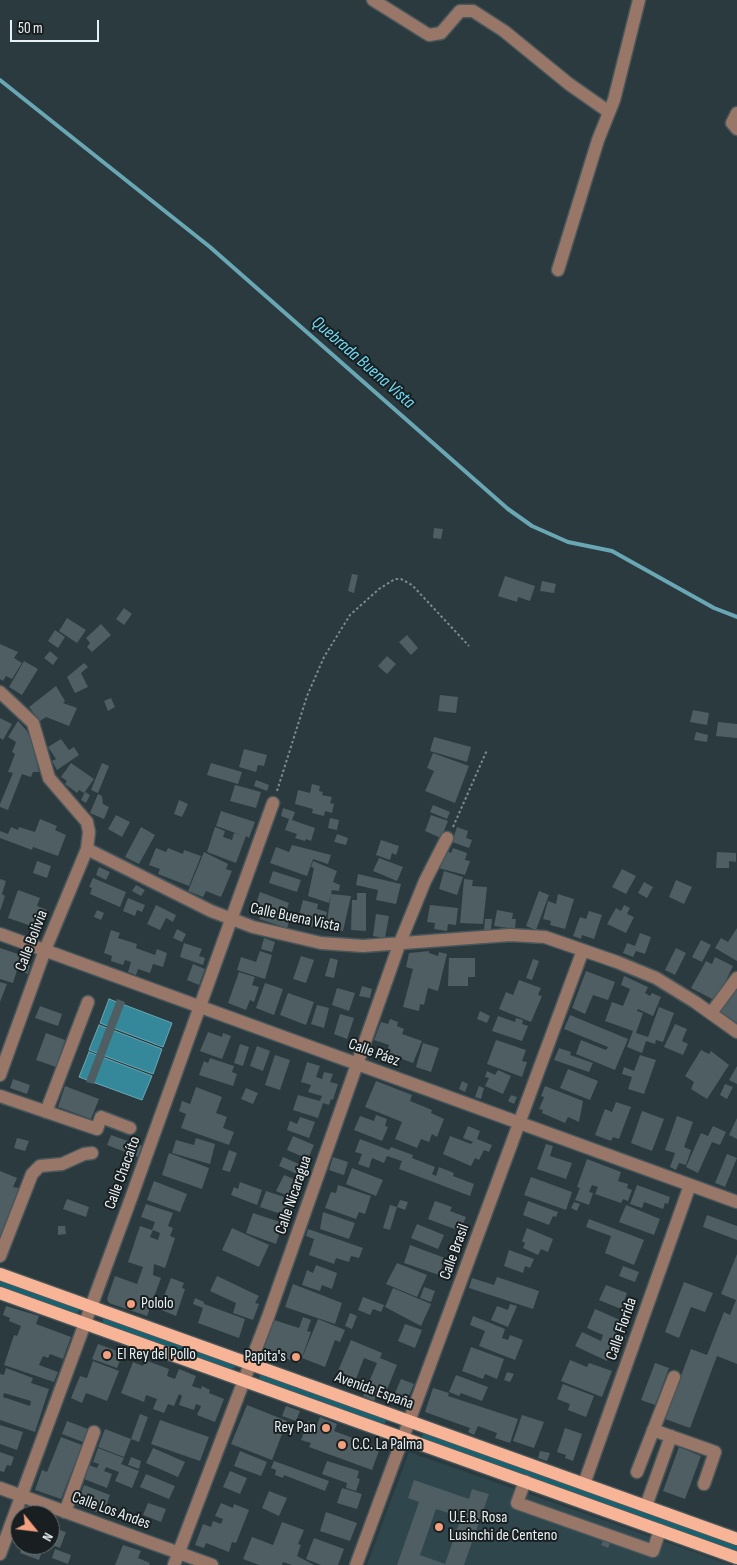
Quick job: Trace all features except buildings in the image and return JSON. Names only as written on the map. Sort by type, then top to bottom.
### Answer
[{"type":"main road","name":"Avenida España","points":[[0,1274],[737,1539]]},
{"type":"main road","name":"Avenida España","points":[[0,1293],[737,1558]]},
{"type":"street","points":[[373,0],[429,35],[441,33],[460,11],[473,11],[504,31],[569,84],[609,112]]},
{"type":"street","points":[[558,270],[583,185],[619,83],[639,0]]},
{"type":"street","points":[[737,113],[732,123],[737,129]]},
{"type":"street","points":[[0,692],[33,724],[49,778],[87,822],[87,849]]},
{"type":"street","name":"Calle Chacaíto","points":[[0,1554],[273,803]]},
{"type":"street","name":"Calle Nicaragua","points":[[176,1559],[250,1364],[399,945],[425,881],[448,838]]},
{"type":"street","name":"Calle Buena Vista","points":[[87,849],[232,920],[321,943],[363,946],[529,935],[545,937],[648,974],[711,1013],[737,1032]]},
{"type":"street","name":"Calle Bolivia","points":[[0,1075],[45,950],[87,849]]},
{"type":"street","name":"Calle Páez","points":[[0,934],[737,1202]]},
{"type":"street","name":"Calle Brasil","points":[[356,1565],[583,950]]},
{"type":"street","points":[[711,1013],[737,978]]},
{"type":"street","points":[[46,1112],[88,1002]]},
{"type":"street","points":[[0,1096],[97,1129],[101,1117],[130,1128]]},
{"type":"street","points":[[0,1256],[32,1174],[40,1166],[62,1164],[84,1154],[92,1153]]},
{"type":"street","name":"Calle Florida","points":[[584,1484],[690,1185]]},
{"type":"street","points":[[638,1472],[674,1376]]},
{"type":"street","points":[[653,1430],[715,1452],[704,1484]]},
{"type":"street","points":[[64,1512],[94,1432]]},
{"type":"street","points":[[646,1506],[671,1436]]},
{"type":"street","points":[[525,1481],[517,1503],[526,1507],[653,1551],[660,1530]]},
{"type":"street","name":"Calle Los Andes","points":[[0,1488],[64,1512],[176,1559],[212,1565]]},
{"type":"path","points":[[273,803],[307,696],[324,657],[350,615],[365,600],[389,582],[401,579],[420,592],[469,646]]},
{"type":"path","points":[[448,838],[487,750]]},
{"type":"shaded area","points":[[109,999],[172,1023],[163,1047],[100,1023]]},
{"type":"shaded area","points":[[99,1025],[162,1049],[153,1074],[89,1050]]},
{"type":"shaded area","points":[[89,1052],[152,1076],[142,1100],[79,1077]]},
{"type":"shaded area","points":[[0,1280],[77,1308],[79,1312],[76,1313],[0,1286]]},
{"type":"shaded area","points":[[106,1318],[233,1364],[235,1368],[231,1369],[104,1323],[102,1320]]},
{"type":"shaded area","points":[[262,1375],[385,1419],[386,1422],[383,1424],[260,1380],[259,1376]]},
{"type":"shaded area","points":[[425,1433],[737,1546],[737,1551],[423,1438],[422,1435]]},
{"type":"shaded area","points":[[409,1452],[731,1565],[367,1565]]},
{"type":"waterway","name":"Quebrada Buena Vista","points":[[0,80],[210,247],[508,509],[532,526],[568,542],[612,551],[714,608],[737,617]]},
{"type":"place","name":"Pololo","points":[[131,1304]]},
{"type":"place","name":"El Rey del Pollo","points":[[107,1355]]},
{"type":"place","name":"Papita's","points":[[296,1357]]},
{"type":"place","name":"Rey Pan","points":[[326,1428]]},
{"type":"place","name":"C.C. La Palma","points":[[342,1445]]},
{"type":"place","name":"U.E.B. Rosa Lusinchi de Centeno","points":[[439,1527]]}]
